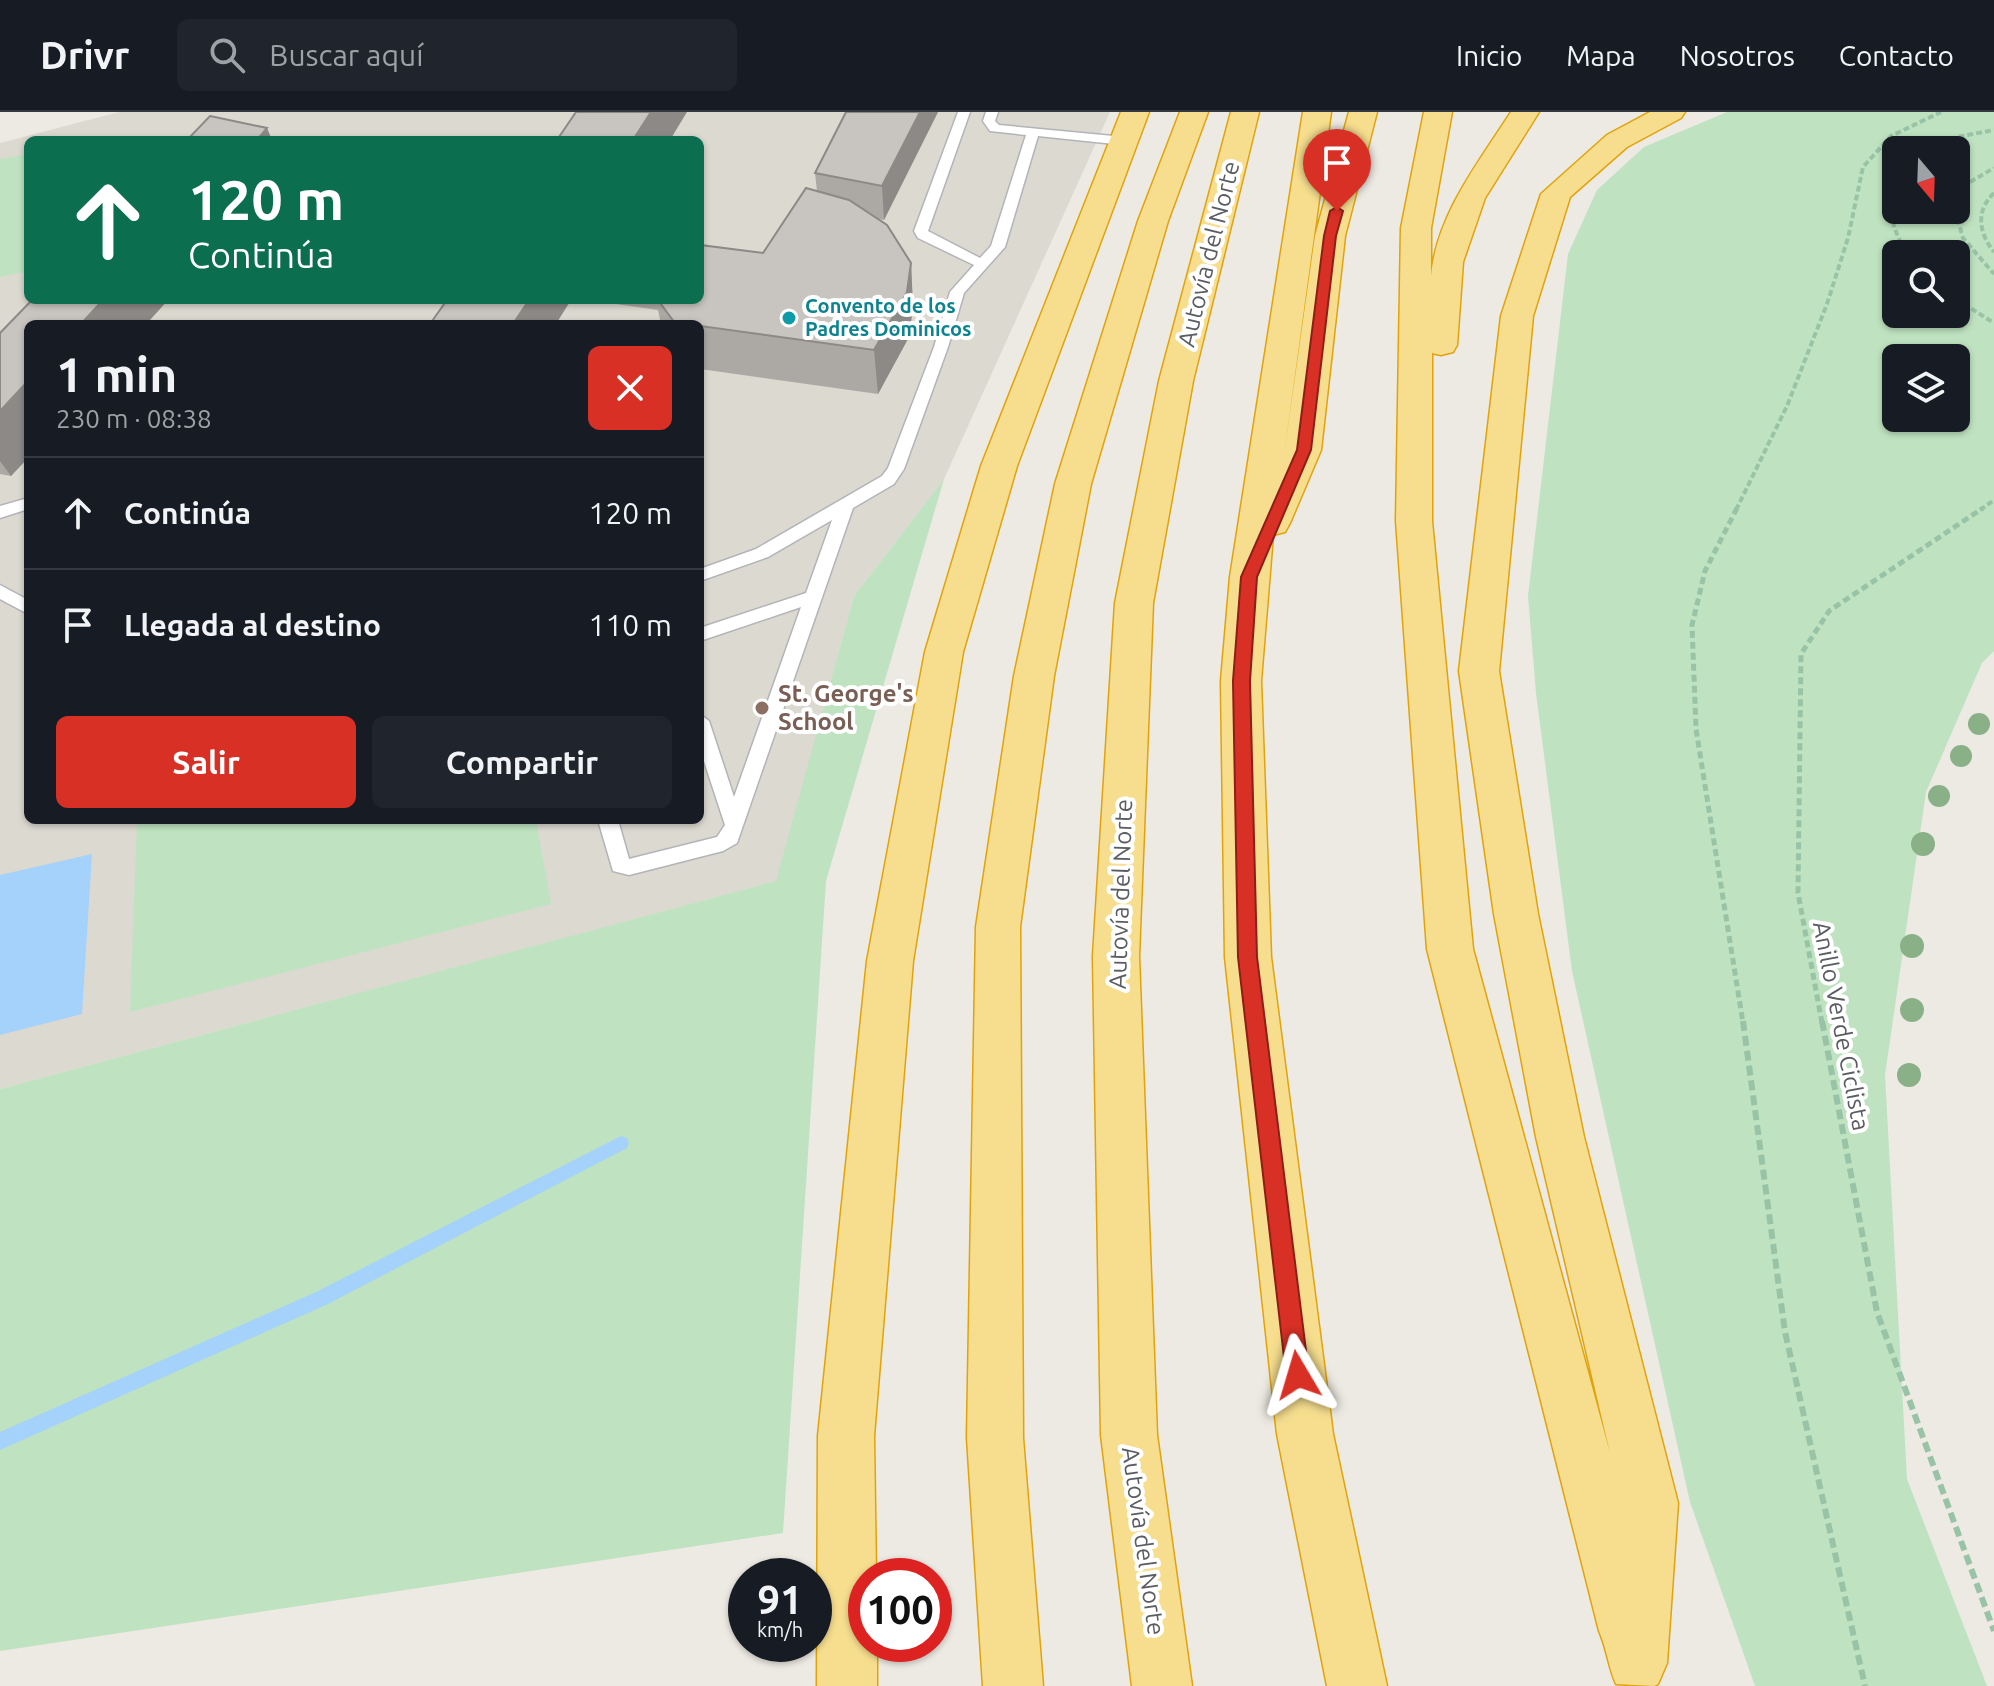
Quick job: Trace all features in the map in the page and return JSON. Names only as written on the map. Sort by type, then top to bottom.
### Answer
[{"type":"highway","points":[[1076,265],[1134,166],[1160,112]]},
{"type":"highway","points":[[1013,1686],[995,1438],[998,927],[1034,676],[1073,484],[1153,221],[1194,112]]},
{"type":"highway","name":"Autovía del Norte","points":[[1162,1686],[1129,1435],[1117,1020],[1116,956],[1134,603],[1176,381],[1245,112]]},
{"type":"highway","points":[[1317,112],[1249,577],[1241,681],[1248,957],[1305,1434],[1357,1686]]},
{"type":"highway","points":[[1249,577],[1304,450],[1330,236],[1363,112]]},
{"type":"highway","points":[[1438,112],[1416,228],[1413,468],[1415,537],[1450,949],[1642,1675]]},
{"type":"highway","points":[[1413,468],[1440,368],[1448,262],[1470,198],[1525,112]]},
{"type":"highway","points":[[1642,1675],[1650,1503],[1560,1137],[1516,914],[1479,671],[1517,316],[1556,194],[1617,141],[1671,112]]},
{"type":"highway","points":[[847,1686],[846,1436],[890,961],[944,652],[999,466],[1130,126]]},
{"type":"lane","points":[[964,112],[921,231],[923,235],[982,264]]},
{"type":"lane","points":[[992,112],[989,121],[995,128],[1033,132],[1130,126]]},
{"type":"lane","points":[[704,574],[762,553],[888,480],[896,469],[941,347],[957,292],[998,247],[1033,132]]},
{"type":"lane","points":[[0,512],[24,504]]},
{"type":"lane","points":[[609,824],[620,865],[629,867],[723,843],[730,837],[845,506]]},
{"type":"lane","points":[[0,591],[24,606]]},
{"type":"lane","points":[[704,634],[815,596]]},
{"type":"lane","points":[[704,733],[735,827]]},
{"type":"path","points":[[1865,1686],[1785,1332],[1753,1086],[1696,729],[1692,625],[1705,571],[1787,406],[1827,304],[1848,238],[1863,167],[1891,136],[1941,112]]},
{"type":"path","points":[[1962,136],[1994,130]]},
{"type":"path","points":[[1970,181],[1994,168]]},
{"type":"path","points":[[1994,193],[1985,200],[1979,220],[1986,243],[1994,252]]},
{"type":"path","points":[[1956,224],[1962,240],[1994,274]]},
{"type":"path","points":[[1970,308],[1994,323]]},
{"type":"path","name":"Anillo Verde Ciclista","points":[[1994,500],[1829,611],[1801,654],[1798,893],[1877,1312],[1994,1631]]},
{"type":"shaded area","name":"St. George's School","points":[[119,112],[1110,112],[944,479],[854,596],[777,881],[0,1089],[0,143],[24,137],[24,304],[704,304],[704,136],[27,136]]},
{"type":"green space","points":[[1727,112],[1994,112],[1994,651],[1982,663],[1926,792],[1885,1075],[1907,1479],[1987,1686],[1755,1686],[1690,1502],[1572,971],[1536,693],[1528,596],[1568,254],[1597,190],[1644,147]]},
{"type":"green space","points":[[24,155],[24,272],[0,277],[0,159]]},
{"type":"green space","points":[[944,479],[826,881],[783,1533],[0,1651],[0,1089],[776,881],[854,596]]},
{"type":"green space","points":[[137,824],[537,824],[551,904],[130,1012]]},
{"type":"water","points":[[92,854],[82,1014],[0,1035],[0,875]]},
{"type":"building","points":[[576,112],[651,112],[636,136],[560,136]]},
{"type":"building","points":[[846,112],[920,112],[882,186],[815,173]]},
{"type":"building","points":[[210,116],[267,128],[260,136],[191,136]]},
{"type":"building","points":[[806,188],[849,200],[887,225],[911,263],[907,292],[874,350],[704,327],[704,320],[673,320],[661,304],[704,304],[704,246],[763,253]]},
{"type":"building","points":[[28,304],[99,304],[85,320],[24,320],[24,385],[0,411],[0,333]]},
{"type":"building","points":[[444,304],[526,304],[516,320],[433,320]]},
{"type":"waterway","points":[[0,1441],[322,1298],[621,1143]]},
{"type":"place","name":"Convento de los Padres Dominicos","points":[[789,318]]},
{"type":"place","name":"St. George's School","points":[[762,708]]},
{"type":"route","points":[[1298,1375],[1248,957],[1241,681],[1249,577],[1304,450],[1330,236],[1337,211]]}]
